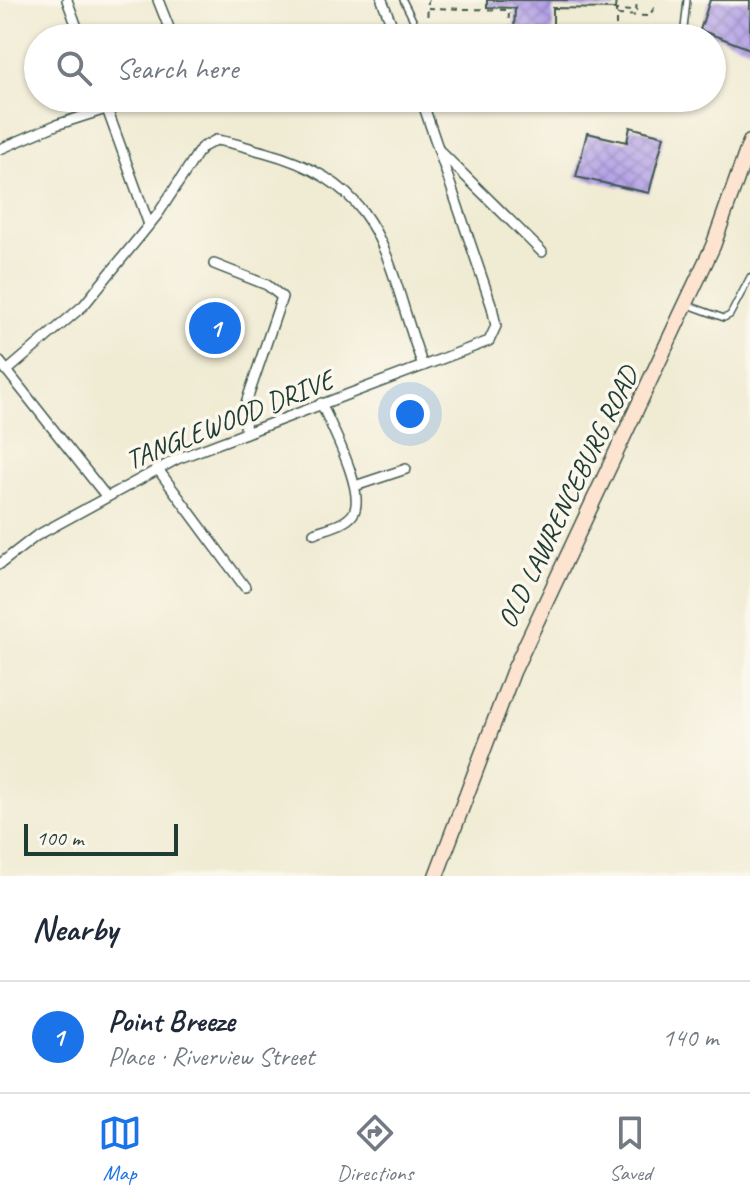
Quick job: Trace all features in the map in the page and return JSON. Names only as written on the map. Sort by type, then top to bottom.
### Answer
[{"type":"main road","name":"OLD LAWRENCEBURG ROAD","points":[[436,876],[468,783],[525,643],[687,305],[713,246],[750,142]]},
{"type":"street","points":[[67,0],[76,24]]},
{"type":"street","points":[[158,0],[167,24]]},
{"type":"street","points":[[382,0],[391,24]]},
{"type":"street","points":[[0,149],[56,125],[100,112]]},
{"type":"street","points":[[108,112],[148,222]]},
{"type":"street","points":[[426,112],[439,150],[542,252]]},
{"type":"street","points":[[7,371],[84,305],[148,222],[158,214],[201,148],[210,141],[231,142],[325,174],[352,196],[373,226],[423,366]]},
{"type":"street","name":"TANGLEWOOD DRIVE","points":[[0,564],[23,544],[157,468],[489,341],[496,326],[492,307],[439,150]]},
{"type":"street","points":[[214,264],[267,285],[282,297],[246,403],[245,433]]},
{"type":"street","points":[[0,362],[106,496]]},
{"type":"street","points":[[314,533],[350,517],[357,504],[355,486],[321,403]]},
{"type":"street","points":[[157,468],[245,587]]},
{"type":"street","points":[[355,486],[406,469]]},
{"type":"lane","points":[[403,0],[415,24]]},
{"type":"lane","points":[[684,24],[687,0]]},
{"type":"lane","points":[[687,305],[724,318],[730,315],[750,277]]},
{"type":"path","points":[[428,0],[428,24]]},
{"type":"path","points":[[616,24],[616,10],[636,11],[637,0]]},
{"type":"path","points":[[616,15],[649,16],[656,5]]},
{"type":"path","points":[[428,8],[509,10],[508,24]]},
{"type":"building","points":[[487,0],[616,0],[615,9],[553,8],[553,24],[514,24],[515,8],[487,7]]},
{"type":"building","points":[[710,0],[750,0],[750,49],[726,40],[726,24],[702,24]]},
{"type":"building","points":[[630,127],[664,136],[649,193],[576,177],[587,133],[627,142]]},
{"type":"building","points":[[210,311],[222,316],[220,321],[228,325],[224,335],[216,331],[209,349],[197,344]]},
{"type":"place","name":"Point Breeze","points":[[215,328]]}]
